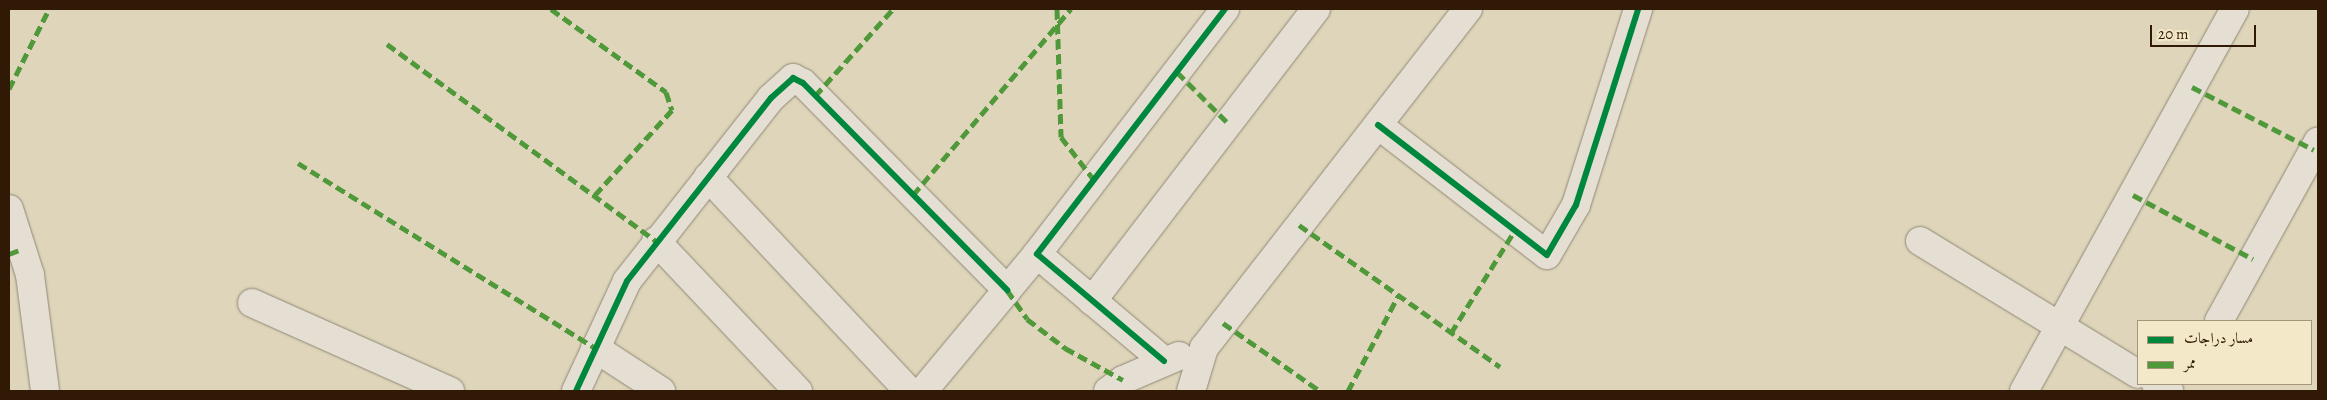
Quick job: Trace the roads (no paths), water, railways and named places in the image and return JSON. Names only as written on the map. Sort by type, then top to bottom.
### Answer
[{"type":"street","points":[[923,391],[1037,254],[1225,9]]},
{"type":"street","points":[[1092,301],[1316,9]]},
{"type":"street","points":[[1191,391],[1204,348],[1468,9]]},
{"type":"street","points":[[1378,124],[1547,255],[1576,205],[1638,9]]},
{"type":"street","points":[[2024,391],[2235,9]]},
{"type":"street","points":[[576,391],[627,281],[656,241],[708,177],[792,78],[803,83],[1008,290]]},
{"type":"street","points":[[2220,320],[2317,148]]},
{"type":"street","points":[[708,177],[909,391]]},
{"type":"street","points":[[9,209],[30,276],[45,391]]},
{"type":"street","points":[[656,241],[798,391]]},
{"type":"street","points":[[1920,241],[2059,329],[2137,373]]},
{"type":"street","points":[[1037,254],[1164,361]]},
{"type":"street","points":[[252,303],[450,391]]},
{"type":"street","points":[[595,348],[661,391]]},
{"type":"street","points":[[1108,391],[1164,361],[1204,348]]},
{"type":"street","points":[[2158,385],[2169,391]]}]
